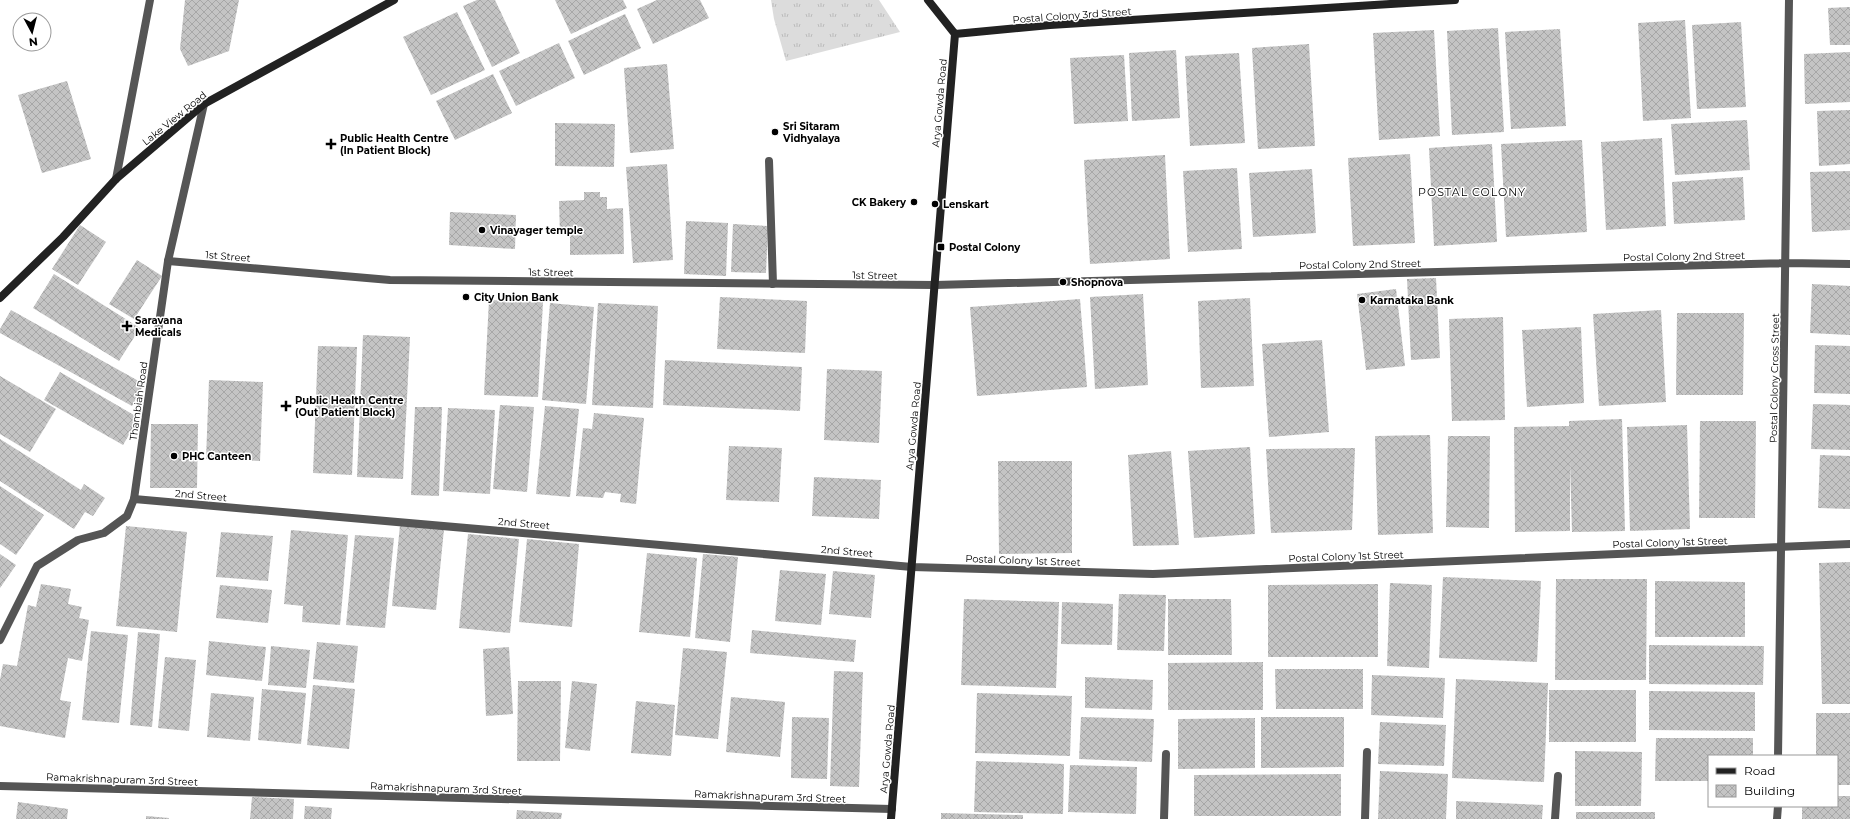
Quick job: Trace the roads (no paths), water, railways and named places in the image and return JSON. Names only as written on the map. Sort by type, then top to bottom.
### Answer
[{"type":"main road","name":"Lake View Road","points":[[0,298],[63,237],[116,179],[204,104],[394,0]]},
{"type":"main road","points":[[928,0],[955,34]]},
{"type":"main road","name":"Postal Colony 3rd Street","points":[[955,34],[1050,25],[1455,0]]},
{"type":"main road","name":"Arya Gowda Road","points":[[891,819],[955,34]]},
{"type":"street","points":[[116,179],[150,0]]},
{"type":"street","name":"Postal Colony Cross Street","points":[[1778,755],[1789,0]]},
{"type":"street","name":"Thambiah Road","points":[[0,640],[37,566],[78,540],[104,533],[127,516],[134,499],[168,261],[204,104]]},
{"type":"street","points":[[769,160],[774,284]]},
{"type":"street","name":"1st Street","points":[[168,261],[390,280],[934,285]]},
{"type":"street","name":"Postal Colony 2nd Street","points":[[934,285],[1786,263],[1850,264]]},
{"type":"street","name":"2nd Street","points":[[134,499],[912,567]]},
{"type":"street","name":"Postal Colony 1st Street","points":[[912,567],[1153,574],[1850,544]]},
{"type":"street","points":[[1365,819],[1367,752]]},
{"type":"street","points":[[1164,819],[1166,754]]},
{"type":"street","points":[[1555,819],[1558,776]]},
{"type":"street","name":"Ramakrishnapuram 3rd Street","points":[[0,786],[892,809]]},
{"type":"street","points":[[1778,807],[1778,819]]},
{"type":"place","name":"Sri Sitaram Vidhyalaya","points":[[775,132]]},
{"type":"place","name":"Public Health Centre (In Patient Block)","points":[[331,144]]},
{"type":"place","name":"CK Bakery","points":[[914,202]]},
{"type":"place","name":"Lenskart","points":[[935,204]]},
{"type":"place","name":"Vinayager temple","points":[[482,230]]},
{"type":"place","name":"Postal Colony","points":[[941,247]]},
{"type":"place","name":"Shopnova","points":[[1063,282]]},
{"type":"place","name":"City Union Bank","points":[[466,297]]},
{"type":"place","name":"Karnataka Bank","points":[[1362,300]]},
{"type":"place","name":"Saravana Medicals","points":[[127,326]]},
{"type":"place","name":"Public Health Centre (Out Patient Block)","points":[[286,406]]},
{"type":"place","name":"PHC Canteen","points":[[174,456]]},
{"type":"district","name":"POSTAL COLONY","points":[[1472,192]]}]
